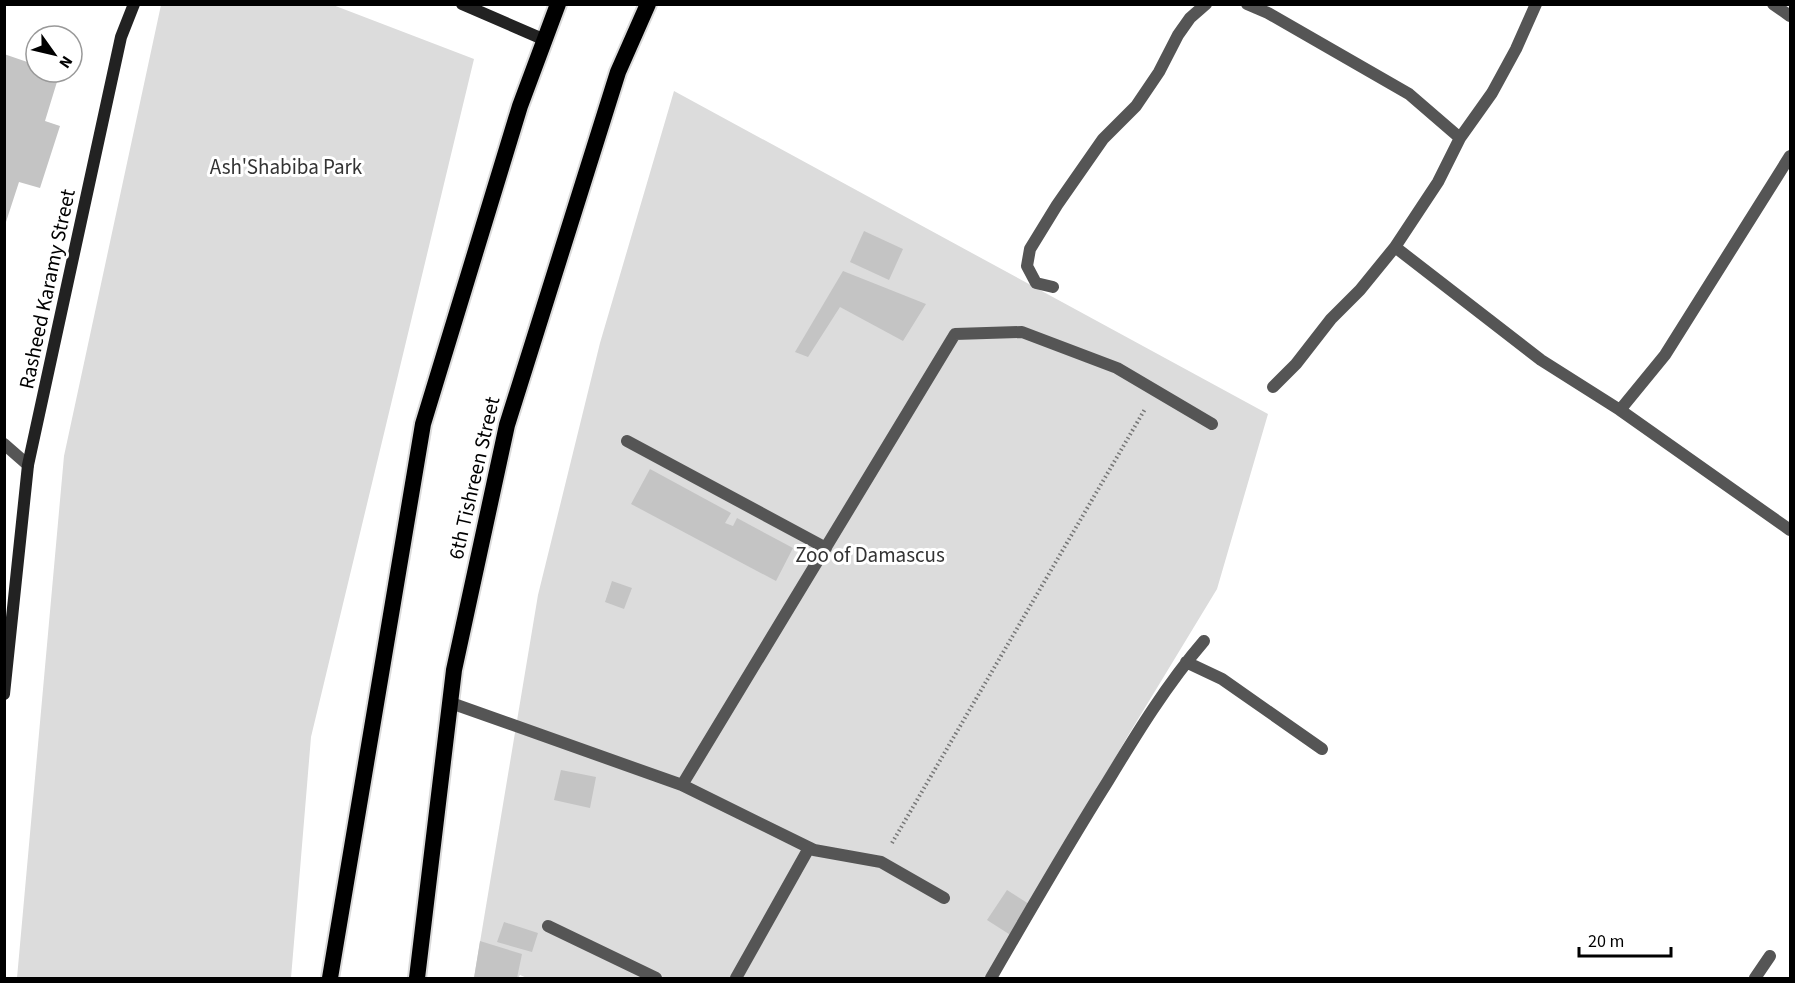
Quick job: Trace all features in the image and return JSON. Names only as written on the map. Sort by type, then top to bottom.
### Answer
[{"type":"highway","points":[[330,978],[423,424],[520,106],[558,4]]},
{"type":"highway","name":"6th Tishreen Street","points":[[417,978],[454,670],[507,425],[618,72],[648,4]]},
{"type":"main road","name":"Rasheed Karamy Street","points":[[4,694],[28,465],[122,38],[134,4]]},
{"type":"main road","points":[[462,4],[544,39]]},
{"type":"street","points":[[1053,287],[1036,284],[1027,266],[1030,249],[1057,205],[1103,139],[1136,106],[1159,72],[1190,18],[1206,4]]},
{"type":"street","points":[[1247,4],[1287,23],[1409,94],[1460,138]]},
{"type":"street","points":[[1273,387],[1296,364],[1331,319],[1360,290],[1395,247],[1438,182],[1460,138],[1492,93],[1516,49],[1536,4]]},
{"type":"street","points":[[1773,4],[1791,16]]},
{"type":"street","points":[[1620,410],[1665,355],[1791,156]]},
{"type":"street","points":[[1395,247],[1541,360],[1620,410],[1791,531]]},
{"type":"street","points":[[682,785],[955,334],[1022,332],[1117,368],[1212,424]]},
{"type":"street","points":[[627,441],[826,548]]},
{"type":"street","points":[[4,444],[28,465]]},
{"type":"street","points":[[991,978],[1050,874],[1127,749],[1186,662],[1204,641]]},
{"type":"street","points":[[1186,662],[1222,679],[1322,749]]},
{"type":"street","points":[[451,703],[682,785],[809,848],[881,862],[944,898]]},
{"type":"street","points":[[736,978],[809,848]]},
{"type":"street","points":[[548,926],[656,978]]},
{"type":"street","points":[[1755,978],[1770,956]]},
{"type":"path","points":[[881,862],[1155,390]]},
{"type":"green space","name":"Ash'Shabiba Park","points":[[161,5],[333,5],[474,59],[311,737],[291,978],[17,978],[64,456]]},
{"type":"green space","name":"Zoo of Damascus","points":[[674,91],[1268,414],[1217,589],[1129,734],[987,978],[527,978],[520,975],[518,978],[474,978],[538,595],[600,343]]},
{"type":"building","points":[[4,54],[24,61],[24,84],[56,84],[45,121],[60,126],[40,188],[19,182],[5,225]]},
{"type":"building","points":[[864,231],[903,249],[889,280],[850,262]]},
{"type":"building","points":[[843,271],[926,304],[903,341],[840,307],[808,357],[795,352]]},
{"type":"building","points":[[650,469],[731,513],[725,523],[733,526],[737,518],[793,548],[776,581],[631,504]]},
{"type":"building","points":[[612,581],[632,588],[624,609],[605,602]]},
{"type":"building","points":[[561,770],[596,777],[590,808],[554,800]]},
{"type":"building","points":[[1007,890],[1032,906],[1012,936],[987,920]]},
{"type":"building","points":[[504,922],[538,933],[532,952],[497,942]]},
{"type":"building","points":[[480,941],[522,954],[517,978],[474,978]]}]
